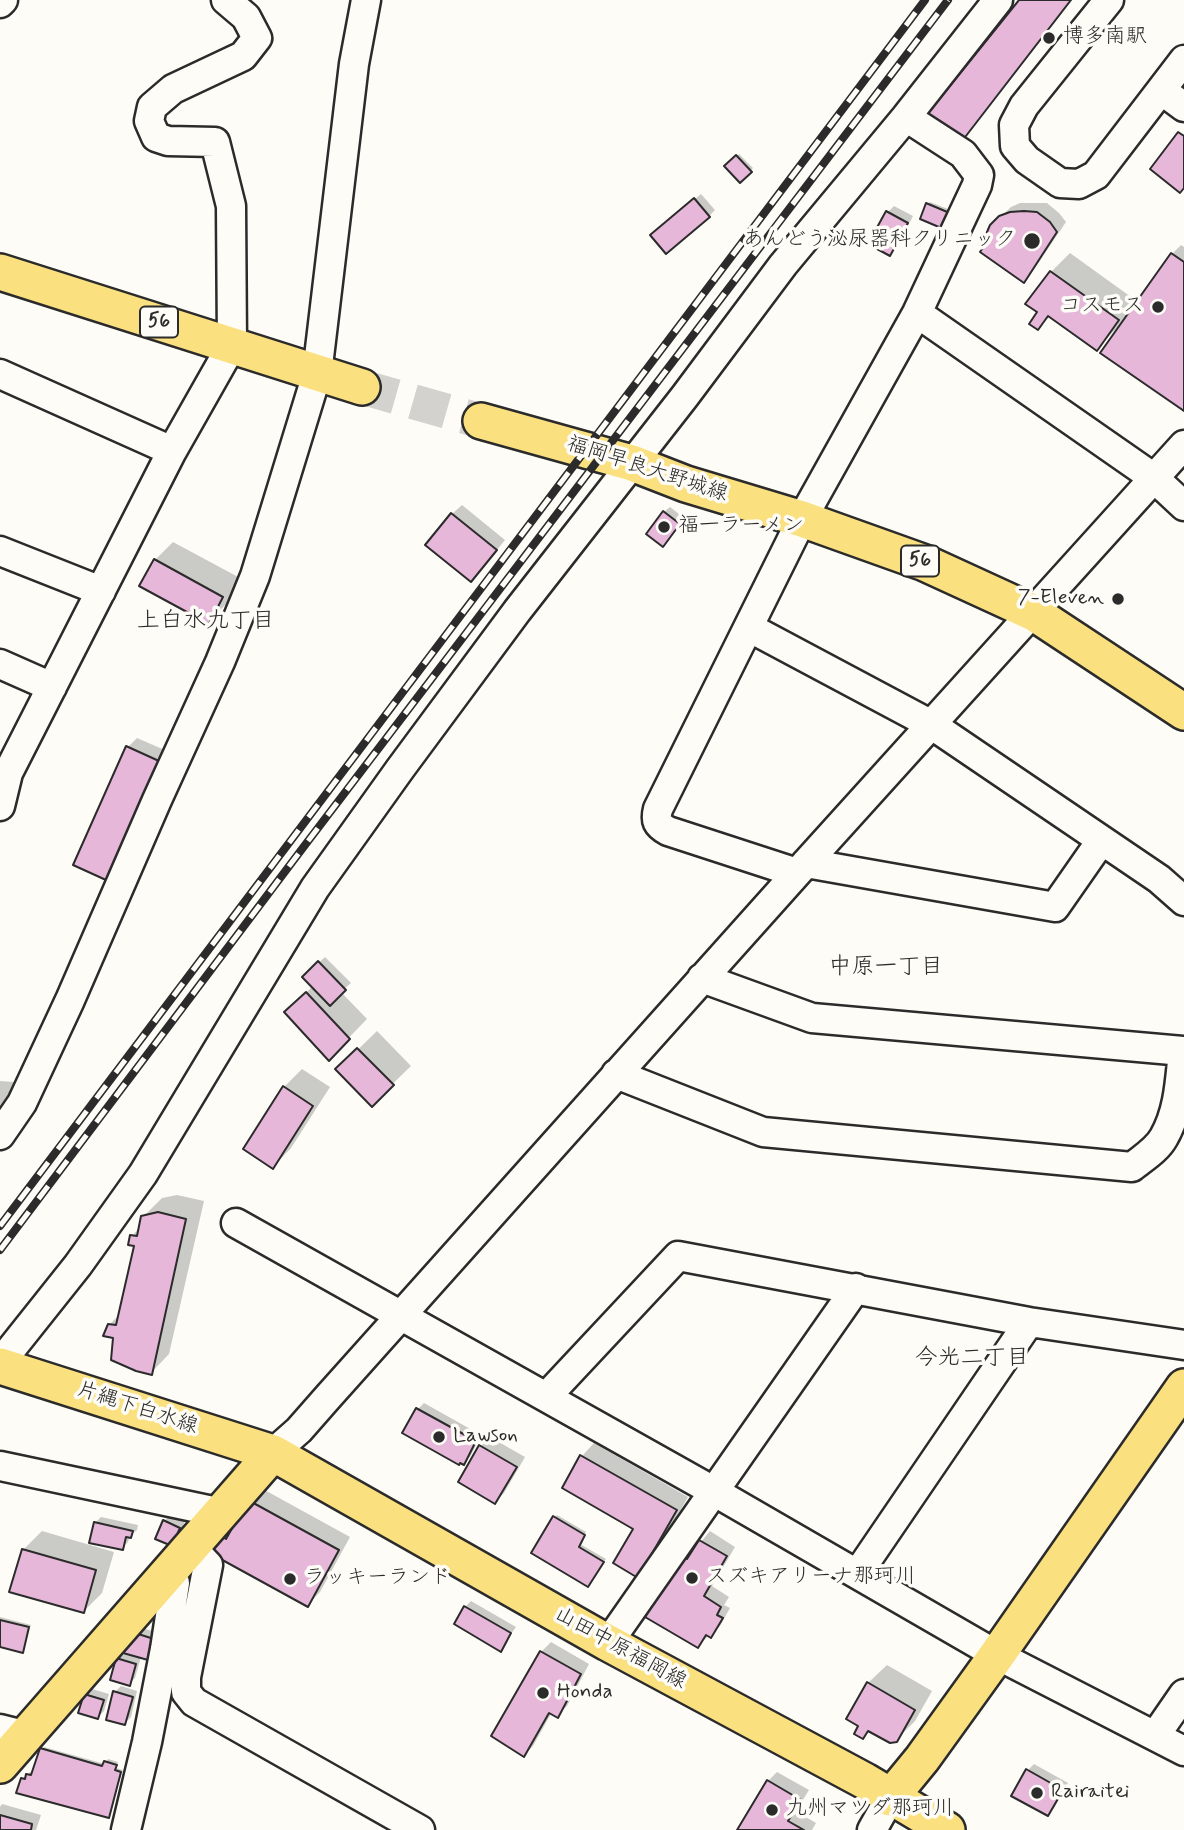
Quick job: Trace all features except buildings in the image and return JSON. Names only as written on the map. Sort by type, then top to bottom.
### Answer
[{"type":"main road","name":"56","points":[[0,272],[362,387]]},
{"type":"main road","name":"福岡早良大野城線","points":[[481,421],[632,463],[686,484],[803,519],[925,562],[1034,613],[1184,712]]},
{"type":"main road","name":"片縄下白水線","points":[[0,1365],[273,1453]]},
{"type":"main road","points":[[947,1830],[890,1798],[922,1759],[997,1655],[1184,1387]]},
{"type":"main road","points":[[0,1765],[12,1732],[180,1560],[273,1453]]},
{"type":"main road","name":"山田中原福岡線","points":[[273,1453],[608,1643],[865,1781],[890,1798]]},
{"type":"street","points":[[0,806],[4,771],[52,687],[172,451],[232,345],[231,206],[215,142],[168,141],[156,137],[149,121],[152,107],[173,89],[243,56],[257,38],[246,17],[226,0]]},
{"type":"street","points":[[0,1135],[23,1103],[220,662],[255,576],[317,374],[353,77],[366,0]]},
{"type":"street","points":[[0,1365],[78,1265],[143,1174],[315,888],[509,622],[783,265],[906,117],[998,0]]},
{"type":"street","points":[[1109,0],[1024,106],[1014,125],[1015,146],[1027,160],[1060,183],[1079,184],[1096,175],[1184,60]]},
{"type":"street","points":[[1161,90],[1184,107]]},
{"type":"street","points":[[906,117],[963,154],[979,175],[977,185],[917,313],[803,519],[656,818],[659,826],[668,831],[802,868],[1055,907],[1101,841]]},
{"type":"street","points":[[917,313],[1154,478],[1184,506]]},
{"type":"street","points":[[0,374],[172,451]]},
{"type":"street","points":[[273,1453],[299,1430],[702,978],[1184,445]]},
{"type":"street","points":[[0,551],[101,591]]},
{"type":"street","points":[[750,628],[932,725],[1158,879],[1184,901]]},
{"type":"street","points":[[0,664],[52,687]]},
{"type":"street","points":[[616,1074],[763,1132],[1132,1167],[1155,1149],[1164,1138],[1178,1100],[1183,1051],[811,1018],[702,978]]},
{"type":"street","points":[[236,1223],[858,1573],[997,1655],[1184,1751]]},
{"type":"street","points":[[546,1397],[678,1256],[1030,1322],[1184,1345]]},
{"type":"street","points":[[608,1643],[856,1288]]},
{"type":"street","points":[[858,1573],[1030,1322]]},
{"type":"street","points":[[0,1466],[222,1513]]},
{"type":"street","points":[[126,1830],[147,1742],[180,1560],[208,1565],[186,1677],[186,1692],[194,1702],[419,1830]]},
{"type":"street","points":[[1155,1736],[1184,1694]]},
{"type":"street","points":[[872,1830],[890,1798]]},
{"type":"tunnel","points":[[362,387],[481,421]]},
{"type":"railway","points":[[0,1226],[925,0]]},
{"type":"railway","points":[[0,1250],[948,0]]},
{"type":"place","name":"博多南駅","points":[[1049,38]]},
{"type":"place","name":"あんどう泌尿器科クリニック","points":[[1032,241]]},
{"type":"place","name":"コスモス","points":[[1158,307]]},
{"type":"place","name":"福一ラーメン","points":[[664,527]]},
{"type":"place","name":"7-Eleven","points":[[1118,599]]},
{"type":"place","name":"Lawson","points":[[439,1437]]},
{"type":"place","name":"スズキアリーナ那珂川","points":[[692,1578]]},
{"type":"place","name":"ラッキーランド","points":[[290,1579]]},
{"type":"place","name":"Honda","points":[[543,1693]]},
{"type":"place","name":"Rairaitei","points":[[1037,1793]]},
{"type":"place","name":"九州マツダ那珂川","points":[[772,1810]]},
{"type":"district","name":"上白水九丁目","points":[[206,622]]},
{"type":"district","name":"中原一丁目","points":[[886,968]]},
{"type":"district","name":"今光二丁目","points":[[972,1359]]}]
